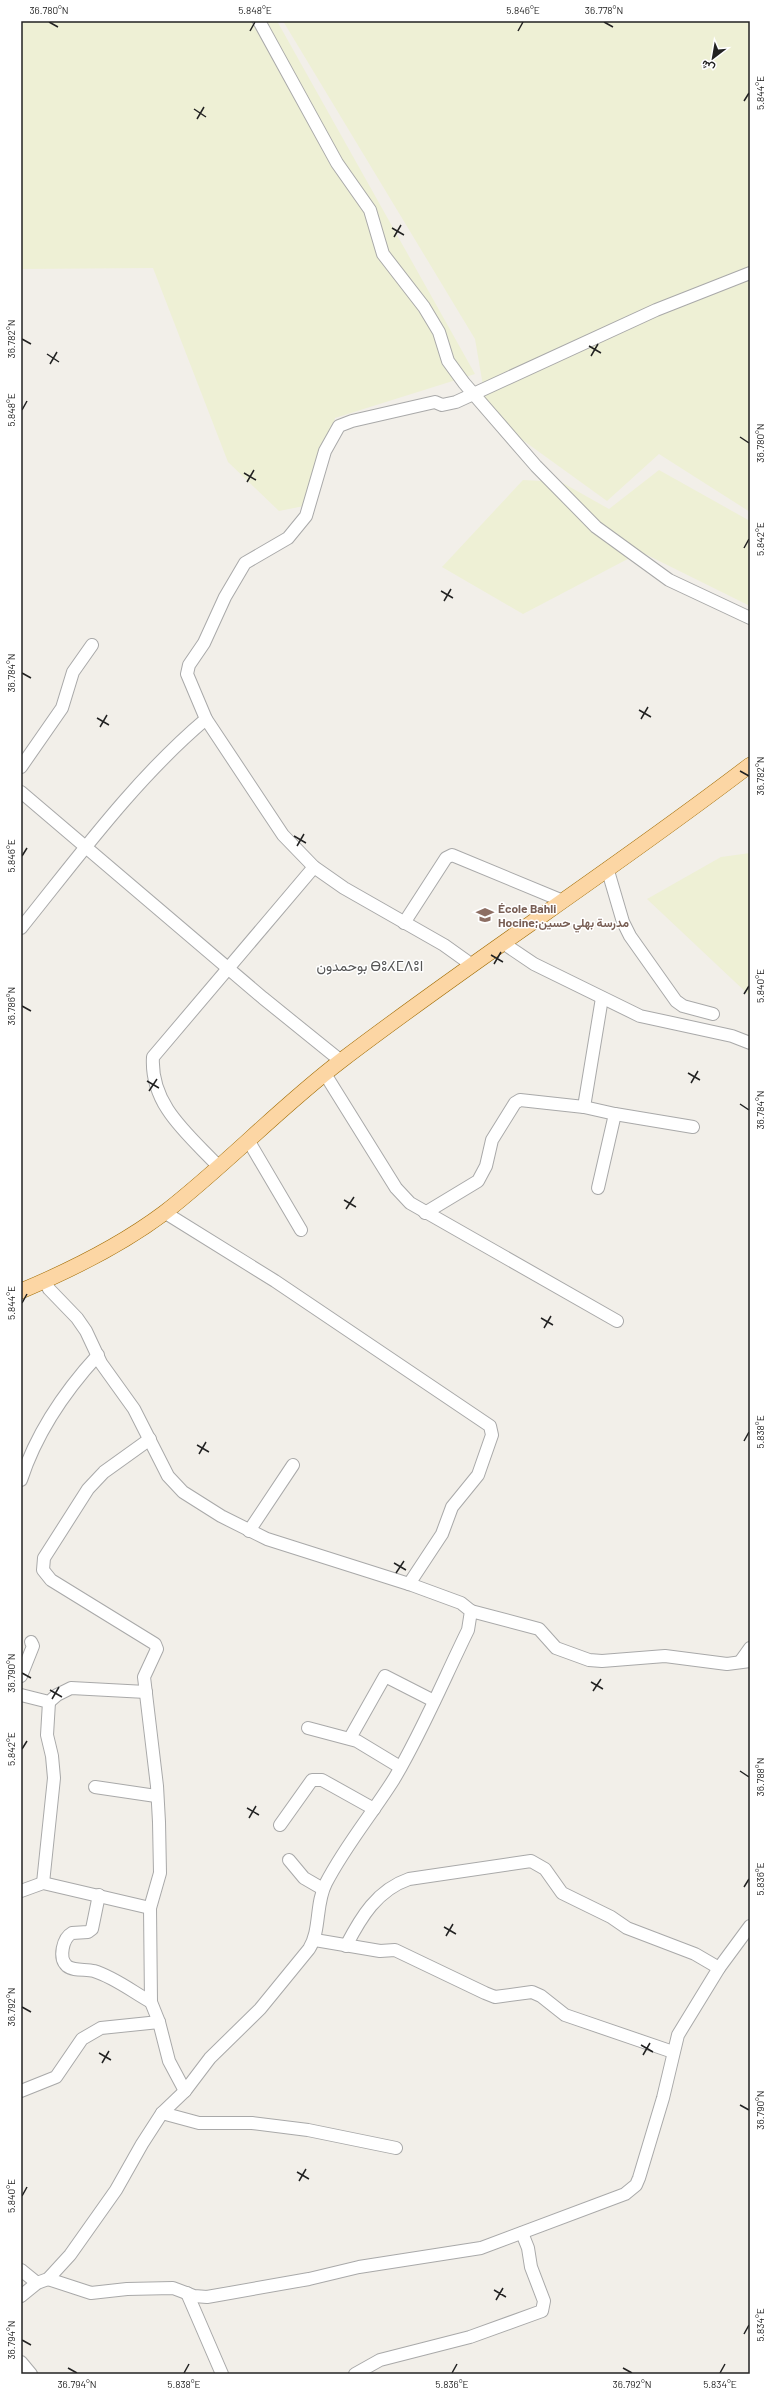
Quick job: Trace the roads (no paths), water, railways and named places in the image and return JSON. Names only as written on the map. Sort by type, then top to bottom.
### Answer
[{"type":"main road","points":[[21,1292],[88,1261],[164,1212],[341,1061],[563,900],[608,871],[750,765]]},
{"type":"street","points":[[259,21],[337,163],[370,210],[383,254],[424,308],[439,332],[448,361],[474,394],[536,466],[596,527],[669,580],[750,618]]},
{"type":"street","points":[[472,965],[444,945],[344,888],[314,867],[283,835],[206,719],[187,674],[189,665],[204,643],[225,597],[245,564],[288,538],[306,516],[325,451],[339,426],[352,421],[435,402],[448,405],[656,310],[750,273]]},
{"type":"street","points":[[21,768],[62,708],[73,672],[92,644]]},
{"type":"street","points":[[21,928],[86,847],[150,772],[181,740],[206,719]]},
{"type":"street","points":[[21,792],[341,1061]]},
{"type":"street","points":[[404,923],[446,858],[452,855],[563,900]]},
{"type":"street","points":[[218,1166],[165,1108],[159,1094],[153,1068],[155,1054],[230,969],[314,867]]},
{"type":"street","points":[[608,871],[623,922],[630,936],[676,1001],[684,1006],[713,1014]]},
{"type":"street","points":[[503,943],[534,964],[640,1016],[732,1036],[750,1043]]},
{"type":"street","points":[[584,1107],[602,998]]},
{"type":"street","points":[[325,1074],[396,1188],[410,1203],[617,1321]]},
{"type":"street","points":[[425,1212],[478,1181],[486,1166],[492,1140],[518,1101],[584,1107],[615,1114],[694,1127]]},
{"type":"street","points":[[598,1188],[615,1114]]},
{"type":"street","points":[[248,1140],[301,1230]]},
{"type":"street","points":[[164,1212],[275,1281],[490,1426],[492,1435],[478,1475],[452,1507],[442,1534],[409,1584]]},
{"type":"street","points":[[45,1281],[50,1289],[77,1318],[110,1376],[134,1408],[150,1439],[159,1462],[174,1484],[191,1498],[249,1531],[295,1549],[409,1584],[461,1603],[471,1611],[539,1630],[556,1648],[589,1660],[602,1661],[665,1656],[727,1664],[745,1662],[750,1648]]},
{"type":"street","points":[[21,1480],[24,1469],[50,1420],[75,1380],[98,1355]]},
{"type":"street","points":[[150,1439],[104,1472],[88,1489],[44,1558],[43,1570],[51,1580],[155,1644],[157,1649],[144,1677],[157,1786],[156,1796],[159,1822],[160,1873],[150,1908],[151,2002],[159,2022],[169,2061],[184,2091]]},
{"type":"street","points":[[249,1531],[293,1465]]},
{"type":"street","points":[[21,2296],[42,2281],[70,2255],[116,2190],[142,2144],[162,2113],[184,2091],[210,2058],[275,1992],[315,1940],[320,1899],[323,1889],[341,1857],[374,1809],[400,1767],[468,1630],[471,1611]]},
{"type":"street","points":[[21,1676],[33,1646],[31,1642]]},
{"type":"street","points":[[350,1738],[385,1676],[434,1700]]},
{"type":"street","points":[[43,1883],[54,1778],[52,1756],[47,1735],[49,1702],[57,1695],[71,1688],[146,1692]]},
{"type":"street","points":[[21,1695],[49,1702]]},
{"type":"street","points":[[308,1728],[350,1738],[400,1767]]},
{"type":"street","points":[[280,1825],[312,1780],[322,1780],[374,1809]]},
{"type":"street","points":[[95,1787],[156,1796]]},
{"type":"street","points":[[289,1860],[304,1878],[323,1889]]},
{"type":"street","points":[[346,1946],[363,1915],[395,1884],[423,1876],[531,1861],[545,1869],[562,1892],[611,1917],[627,1928],[683,1949],[719,1968]]},
{"type":"street","points":[[21,1891],[43,1883],[150,1908]]},
{"type":"street","points":[[99,1895],[92,1929],[88,1932],[72,1933],[64,1940],[62,1956],[64,1962],[72,1968],[99,1973],[151,2002]]},
{"type":"street","points":[[21,2270],[42,2281],[91,2294],[127,2289],[173,2288],[187,2293],[207,2297],[283,2284],[359,2267],[481,2248],[625,2194],[636,2185],[663,2098],[672,2052],[685,2022],[719,1968],[750,1926]]},
{"type":"street","points":[[315,1940],[380,1951],[395,1950],[495,1997],[532,1992],[541,1996],[565,2015],[672,2052]]},
{"type":"street","points":[[21,2091],[56,2077],[82,2038],[101,2028],[159,2022]]},
{"type":"street","points":[[162,2113],[199,2123],[252,2123],[308,2130],[396,2148]]},
{"type":"street","points":[[355,2374],[380,2360],[470,2337],[542,2310],[544,2301],[531,2267],[528,2248],[522,2233]]},
{"type":"street","points":[[187,2293],[222,2374]]},
{"type":"street","points":[[21,2362],[31,2374]]},
{"type":"place","name":"École Bahli Hocine;مدرسة بهلي حسين","points":[[485,915]]},
{"type":"district","name":"بوحمدون ⴱⵓⵃⵎⴷⵓⵏ","points":[[370,965]]}]
